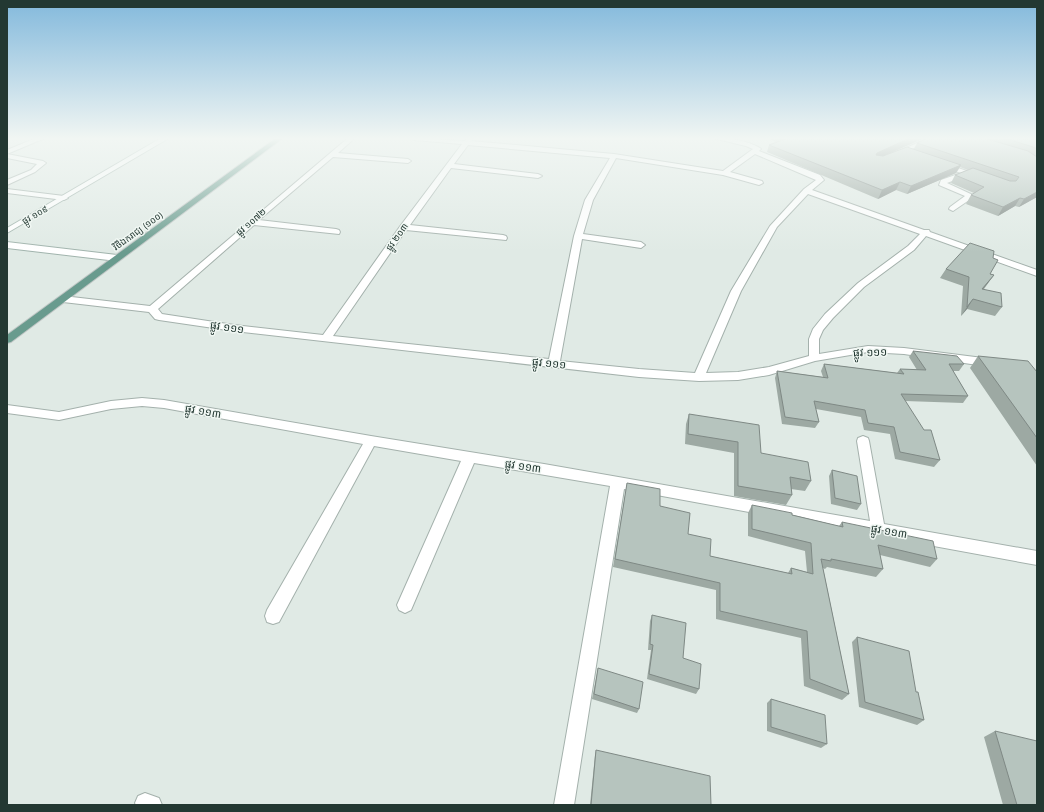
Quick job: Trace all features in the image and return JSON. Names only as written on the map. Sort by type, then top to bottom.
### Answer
[{"type":"main road","name":"វិថីឯករាជ្យ (១០០)","points":[[7,340],[229,176]]},
{"type":"street","points":[[7,183],[22,176]]},
{"type":"street","name":"ផ្លូវ ១០៩","points":[[7,231],[102,176]]},
{"type":"street","name":"ផ្លូវ ១០៧២","points":[[152,309],[307,176]]},
{"type":"street","name":"ផ្លូវ ២០៣","points":[[327,338],[404,227],[442,176]]},
{"type":"street","points":[[554,364],[578,236],[589,200],[603,176]]},
{"type":"street","points":[[734,176],[759,183]]},
{"type":"street","points":[[699,377],[736,291],[774,226],[807,191],[820,181],[814,176]]},
{"type":"street","points":[[953,208],[971,196],[943,184],[944,182],[960,176]]},
{"type":"street","points":[[977,176],[987,179]]},
{"type":"street","points":[[7,190],[64,198]]},
{"type":"street","points":[[807,191],[926,232],[1037,273]]},
{"type":"street","points":[[252,222],[336,232]]},
{"type":"street","points":[[404,227],[503,238]]},
{"type":"street","points":[[814,358],[814,339],[818,329],[829,316],[861,285],[911,248],[926,232]]},
{"type":"street","points":[[578,236],[640,245]]},
{"type":"street","points":[[7,246],[117,258]]},
{"type":"street","name":"ផ្លូវ ១១១","points":[[63,299],[152,309],[160,317],[234,328],[639,373],[699,377],[738,376],[769,371],[814,358],[868,349],[904,351],[998,364]]},
{"type":"street","name":"ផ្លូវ ១១៣","points":[[7,409],[59,416],[111,405],[142,402],[164,404],[469,458],[618,482],[1037,558]]},
{"type":"street","points":[[273,616],[371,441]]},
{"type":"street","points":[[863,442],[878,529]]},
{"type":"street","points":[[404,605],[469,458]]},
{"type":"street","points":[[564,805],[618,482]]},
{"type":"building","points":[[847,176],[935,176],[911,186],[900,182],[882,190]]},
{"type":"building","points":[[957,176],[995,176],[1010,181],[1016,181],[1019,177],[1016,176],[1037,176],[1037,192],[1024,199],[1020,198],[1003,207],[971,195],[984,187]]},
{"type":"building","points":[[970,243],[994,251],[993,258],[998,260],[990,274],[994,275],[982,289],[1001,293],[1002,307],[973,299],[967,307],[969,277],[946,269]]},
{"type":"building","points":[[913,351],[957,356],[964,364],[949,364],[968,396],[901,394],[924,430],[931,430],[940,460],[900,452],[894,427],[868,423],[865,410],[814,401],[819,422],[785,417],[777,371],[828,378],[824,364],[904,374],[900,369],[926,370]]},
{"type":"building","points":[[978,356],[1028,361],[1037,372],[1037,438]]},
{"type":"building","points":[[689,414],[759,425],[761,453],[808,462],[811,481],[790,477],[792,495],[738,486],[738,442],[688,434]]},
{"type":"building","points":[[832,470],[857,476],[861,504],[835,498]]},
{"type":"building","points":[[627,483],[660,489],[660,506],[690,513],[688,534],[711,539],[710,556],[792,574],[791,568],[813,574],[811,543],[752,529],[752,505],[792,513],[792,515],[843,527],[842,522],[933,541],[937,559],[878,545],[883,569],[831,559],[831,561],[821,559],[849,694],[810,679],[807,631],[720,611],[720,583],[615,559]]},
{"type":"building","points":[[652,615],[686,623],[683,658],[701,664],[699,689],[649,674],[653,645],[650,644]]},
{"type":"building","points":[[857,637],[909,651],[916,692],[918,692],[924,720],[865,702]]},
{"type":"building","points":[[598,668],[643,682],[639,709],[594,694]]},
{"type":"building","points":[[771,699],[825,715],[827,744],[771,727]]},
{"type":"building","points":[[995,731],[1037,741],[1037,805],[1017,805]]},
{"type":"building","points":[[596,750],[710,776],[711,805],[591,805]]}]
